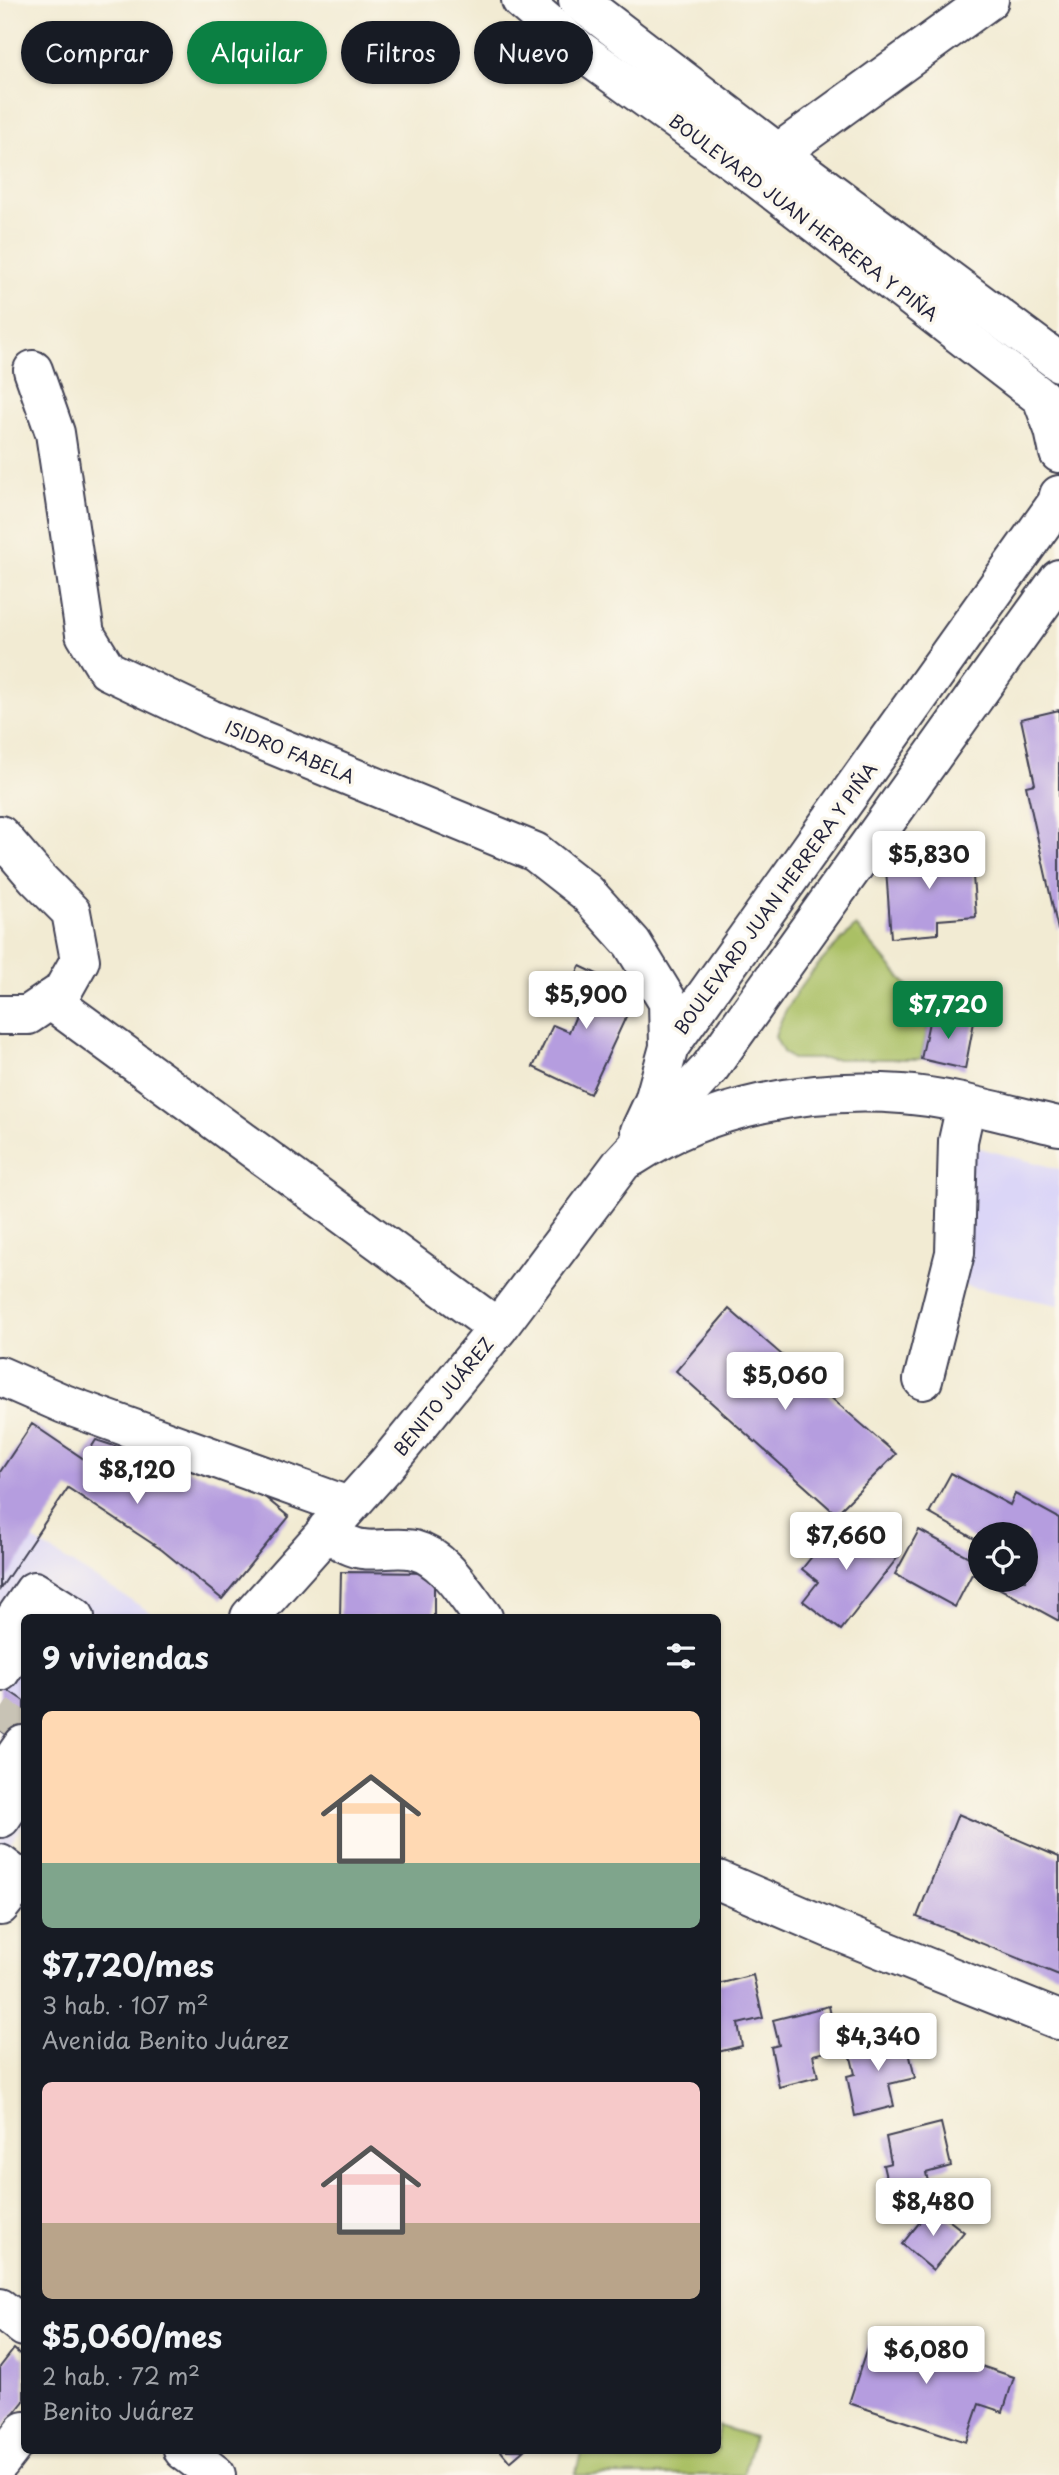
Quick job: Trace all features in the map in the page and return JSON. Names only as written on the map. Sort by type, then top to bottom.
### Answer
[{"type":"main road","name":"BOULEVARD JUAN HERRERA Y PIÑA","points":[[522,0],[578,49],[768,166],[1059,362]]},
{"type":"main road","name":"BOULEVARD JUAN HERRERA Y PIÑA","points":[[578,0],[768,166],[1042,398],[1059,453]]},
{"type":"main road","points":[[768,166],[989,0]]},
{"type":"main road","name":"ISIDRO FABELA","points":[[33,370],[55,433],[85,634],[107,670],[211,719],[535,852],[586,892],[632,943],[668,1002],[668,1047]]},
{"type":"main road","name":"BOULEVARD JUAN HERRERA Y PIÑA","points":[[622,1163],[654,1101],[668,1047],[1058,503],[1059,495]]},
{"type":"main road","points":[[622,1163],[709,1069],[1059,579]]},
{"type":"main road","points":[[0,835],[71,912],[80,960],[62,992],[28,1015],[0,1015]]},
{"type":"main road","points":[[50,1000],[498,1328]]},
{"type":"main road","points":[[622,1163],[653,1143],[730,1112],[817,1095],[905,1094],[1059,1126]]},
{"type":"main road","points":[[923,1380],[955,1253],[958,1141],[966,1105]]},
{"type":"main road","name":"BENITO JUÁREZ","points":[[253,1614],[386,1465],[498,1328],[622,1163]]},
{"type":"main road","points":[[0,1376],[337,1518],[350,1546],[371,1550],[397,1547],[416,1550],[442,1565],[481,1614]]},
{"type":"main road","points":[[0,1640],[21,1628]]},
{"type":"main road","points":[[12,1679],[21,1648]]},
{"type":"main road","points":[[0,1778],[10,1742]]},
{"type":"main road","points":[[9,1823],[21,1792]]},
{"type":"main road","points":[[721,1881],[1059,2020]]},
{"type":"main road","points":[[0,2308],[21,2325]]},
{"type":"main road","points":[[0,2462],[21,2435]]},
{"type":"main road","points":[[188,2454],[216,2475]]},
{"type":"shaded area","points":[[972,1146],[1059,1169],[1059,1305],[960,1285]]},
{"type":"shaded area","points":[[0,1519],[153,1614],[21,1614],[21,1829],[0,1857]]},
{"type":"green space","points":[[856,926],[931,1013],[921,1059],[792,1059],[783,1052],[775,1037],[797,991],[819,963]]},
{"type":"green space","points":[[721,2427],[754,2437],[743,2475],[575,2475],[581,2454],[721,2454]]},
{"type":"building","points":[[1059,710],[1058,930],[1026,786],[1035,784],[1021,719]]},
{"type":"building","points":[[971,849],[976,917],[938,920],[938,934],[891,938],[885,855]]},
{"type":"building","points":[[580,966],[637,993],[590,1094],[533,1067],[553,1025],[569,1032],[578,1011],[562,1004]]},
{"type":"building","points":[[931,1013],[974,1022],[965,1069],[921,1059]]},
{"type":"building","points":[[729,1309],[896,1454],[836,1514],[676,1371]]},
{"type":"building","points":[[32,1424],[84,1459],[96,1440],[261,1494],[289,1517],[222,1599],[162,1550],[68,1488],[0,1589],[0,1472]]},
{"type":"building","points":[[951,1473],[1010,1505],[1015,1494],[1059,1518],[1059,1621],[1006,1592],[1038,1592],[1038,1522],[968,1522],[968,1535],[929,1513]]},
{"type":"building","points":[[845,1515],[898,1557],[841,1630],[803,1601],[818,1582],[802,1569]]},
{"type":"building","points":[[919,1530],[968,1557],[968,1582],[955,1607],[895,1574]]},
{"type":"building","points":[[341,1572],[434,1573],[434,1614],[340,1614]]},
{"type":"building","points":[[0,1685],[21,1699],[21,1745],[0,1730]]},
{"type":"building","points":[[958,1814],[1059,1857],[1059,1975],[917,1917]]},
{"type":"building","points":[[753,1975],[763,2018],[738,2024],[742,2046],[721,2051],[721,1983]]},
{"type":"building","points":[[829,2006],[838,2049],[813,2055],[818,2077],[779,2087],[771,2047],[779,2045],[773,2020]]},
{"type":"building","points":[[905,2035],[915,2078],[889,2084],[894,2106],[855,2116],[847,2076],[855,2074],[849,2049]]},
{"type":"building","points":[[941,2123],[951,2166],[926,2173],[931,2194],[892,2204],[883,2165],[891,2163],[886,2137]]},
{"type":"building","points":[[932,2207],[964,2232],[933,2270],[902,2244]]},
{"type":"building","points":[[873,2330],[1014,2377],[1003,2412],[979,2404],[966,2442],[849,2403]]},
{"type":"building","points":[[14,2349],[21,2355],[21,2405],[0,2431],[0,2367]]},
{"type":"building","points":[[503,2454],[519,2454],[510,2462]]},
{"type":"tunnel","points":[[7,1735],[21,1714]]}]
